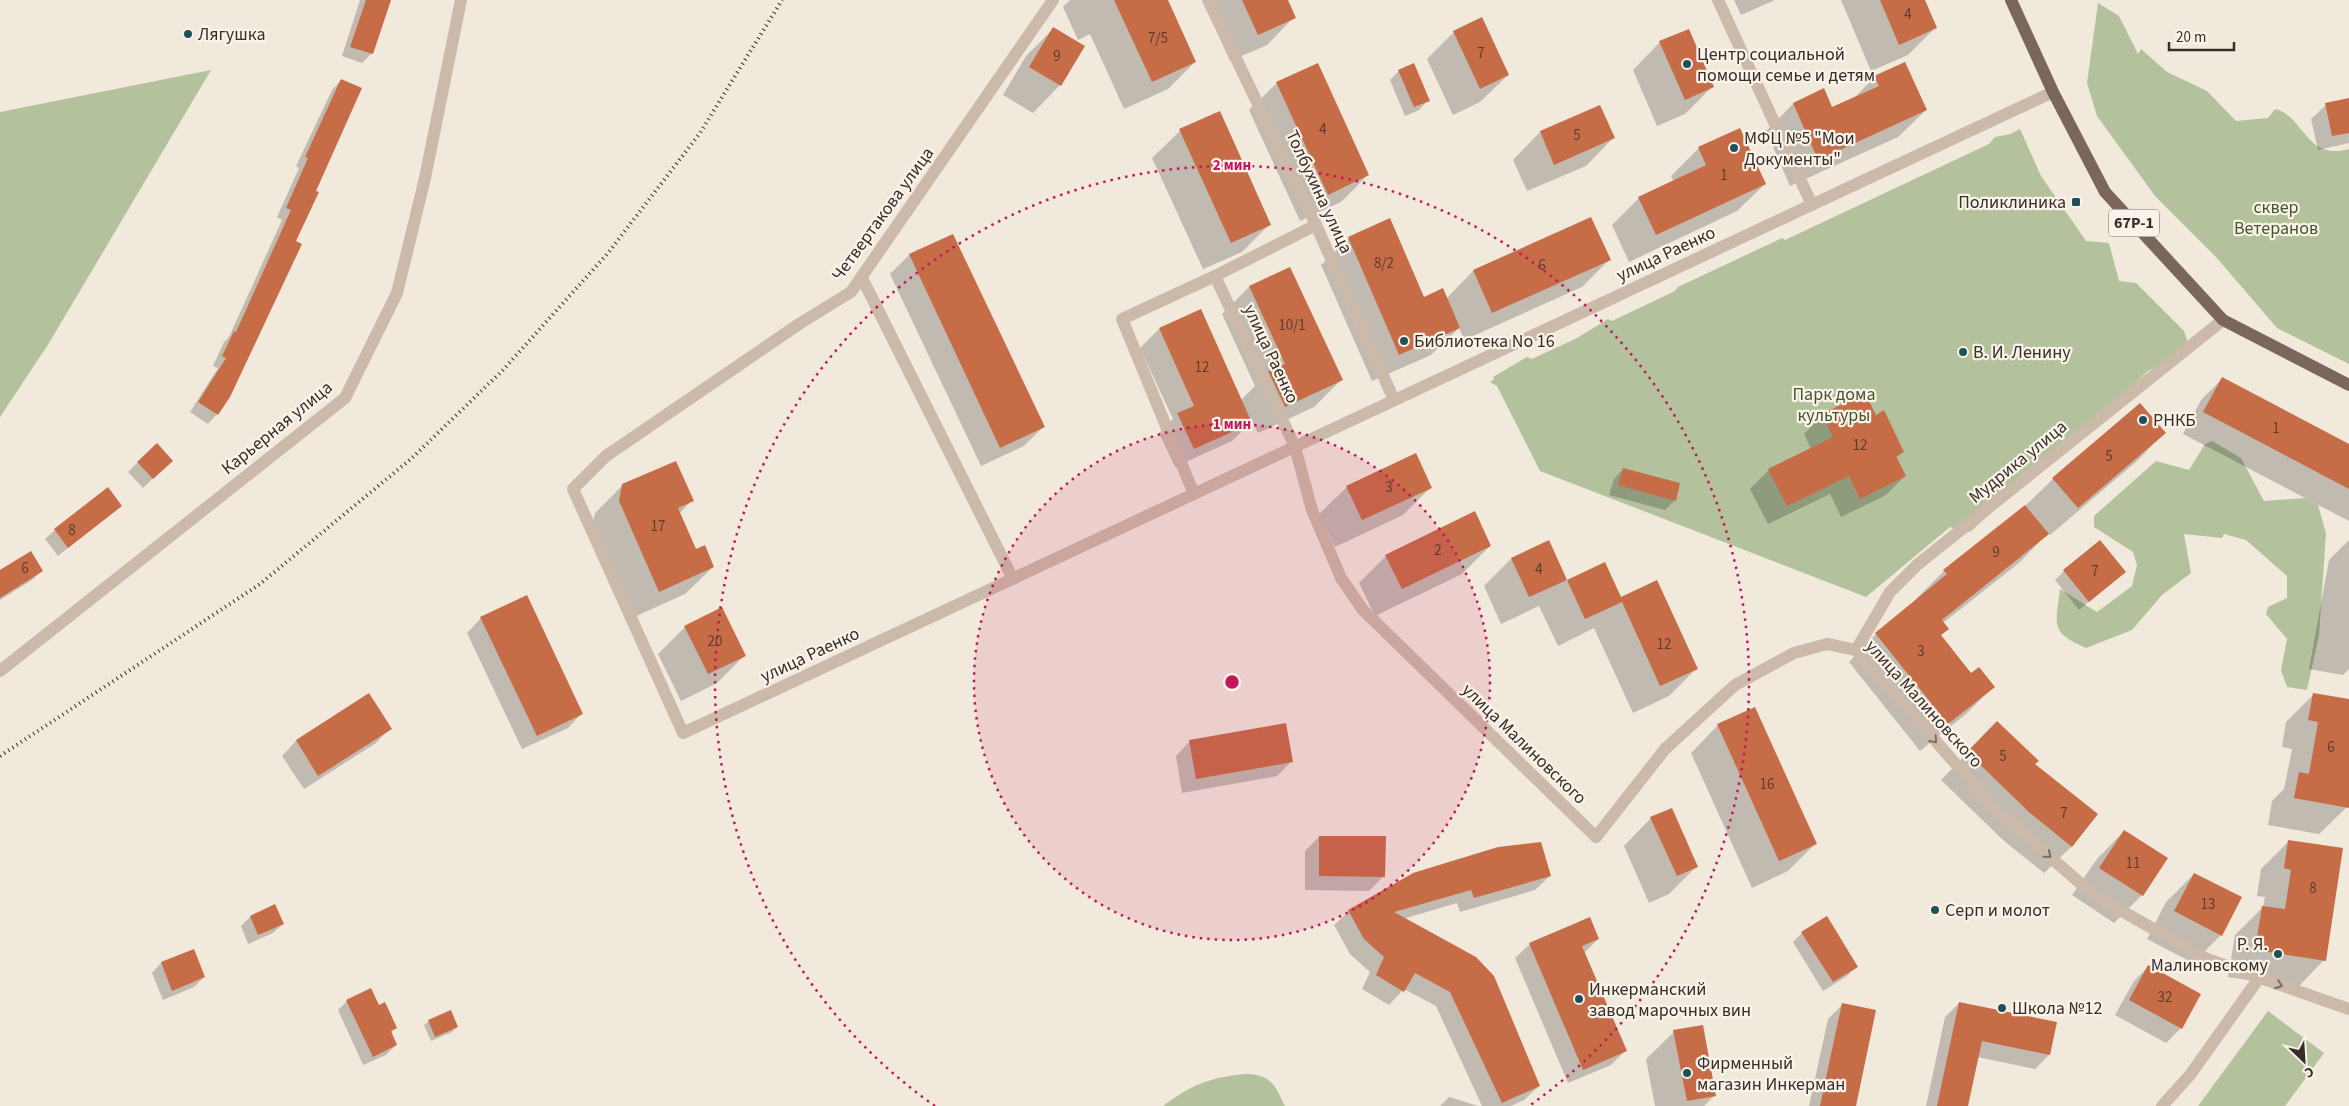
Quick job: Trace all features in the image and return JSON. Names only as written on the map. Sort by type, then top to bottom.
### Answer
[{"type":"main road","name":"67Р-1","points":[[2011,0],[2053,92],[2105,192],[2223,320],[2349,385]]},
{"type":"street","name":"Карьерная улица","points":[[0,671],[345,398],[397,293],[425,178],[461,0]]},
{"type":"street","name":"Четвертакова улица","points":[[573,489],[606,456],[799,324],[851,292],[1053,0]]},
{"type":"street","name":"Толбухина улица","points":[[1208,0],[1316,224],[1394,400]]},
{"type":"street","points":[[1718,0],[1812,205]]},
{"type":"street","name":"улица Раенко","points":[[573,489],[683,733],[2053,92]]},
{"type":"street","points":[[1194,494],[1122,319],[1215,276],[1316,224]]},
{"type":"street","name":"улица Раенко","points":[[1215,276],[1295,447]]},
{"type":"street","points":[[862,278],[1013,579]]},
{"type":"street","name":"Мудрика улица","points":[[1856,650],[1890,592],[1916,565],[2223,320]]},
{"type":"street","name":"улица Малиновского","points":[[1295,447],[1312,510],[1319,527],[1341,578],[1363,610],[1596,837],[1665,750],[1735,685],[1794,653],[1827,644],[1856,650],[1996,810],[2095,896],[2207,959],[2349,1009]]},
{"type":"street","points":[[2162,1106],[2190,1075],[2259,978]]},
{"type":"green space","name":"сквер Ветеранов","points":[[2098,3],[2119,16],[2138,54],[2141,49],[2167,72],[2207,91],[2236,121],[2268,118],[2275,109],[2285,113],[2314,143],[2323,149],[2334,151],[2349,149],[2349,364],[2277,328],[2216,257],[2155,196],[2097,116],[2087,83]]},
{"type":"green space","points":[[211,70],[49,343],[0,417],[0,112]]},
{"type":"green space","name":"Парк дома культуры","points":[[2020,129],[2041,176],[2086,241],[2109,243],[2119,281],[2136,283],[2184,331],[2188,343],[2179,355],[2148,371],[1970,532],[1950,527],[1866,597],[1540,471],[1497,386],[1490,382],[1494,379],[1493,377],[1527,357],[1532,359],[1577,338],[1608,319],[1612,321],[1675,291],[1678,287],[1782,238],[1785,240],[1989,144],[1995,137],[2010,134]]},
{"type":"green space","points":[[2212,441],[2241,458],[2264,501],[2305,498],[2318,505],[2326,533],[2319,635],[2307,690],[2287,687],[2281,670],[2287,639],[2266,614],[2268,607],[2287,598],[2287,576],[2246,540],[2224,534],[2222,538],[2184,534],[2191,573],[2162,595],[2132,630],[2086,648],[2060,632],[2057,611],[2060,589],[2097,612],[2132,586],[2137,565],[2133,552],[2094,527],[2094,516],[2156,461],[2189,470],[2205,444]]},
{"type":"green space","points":[[2268,1011],[2324,1053],[2285,1106],[2198,1106]]},
{"type":"green space","points":[[1247,1074],[1262,1077],[1272,1083],[1285,1106],[1163,1106],[1183,1092],[1202,1083],[1223,1077]]},
{"type":"building","points":[[366,0],[391,0],[373,54],[350,47]]},
{"type":"building","points":[[1114,0],[1168,0],[1196,62],[1152,82]]},
{"type":"building","points":[[1242,0],[1288,0],[1296,18],[1258,35]]},
{"type":"building","points":[[1880,0],[1925,0],[1937,28],[1899,45]]},
{"type":"building","points":[[1482,17],[1509,75],[1480,89],[1453,31]]},
{"type":"building","points":[[1053,27],[1085,46],[1061,86],[1029,67]]},
{"type":"building","points":[[1689,29],[1714,87],[1685,100],[1659,41]]},
{"type":"building","points":[[1905,62],[1927,110],[1818,160],[1793,103],[1824,88],[1832,107],[1879,86],[1874,76]]},
{"type":"building","points":[[1318,63],[1369,175],[1328,195],[1276,82]]},
{"type":"building","points":[[1414,63],[1430,101],[1414,107],[1398,70]]},
{"type":"building","points":[[341,79],[362,88],[316,191],[319,192],[296,241],[302,244],[230,397],[218,415],[198,402],[226,358],[222,356],[234,331],[236,332],[291,210],[286,208],[308,158],[305,157]]},
{"type":"building","points":[[2349,98],[2349,133],[2332,136],[2325,103]]},
{"type":"building","points":[[1600,105],[1615,138],[1554,165],[1540,131]]},
{"type":"building","points":[[1220,111],[1271,225],[1231,243],[1179,129]]},
{"type":"building","points":[[1740,128],[1766,184],[1656,235],[1638,197],[1706,165],[1698,147]]},
{"type":"building","points":[[1591,217],[1611,260],[1492,313],[1473,270]]},
{"type":"building","points":[[1390,218],[1424,297],[1443,288],[1460,328],[1399,355],[1348,237]]},
{"type":"building","points":[[953,234],[1045,427],[1000,448],[909,254]]},
{"type":"building","points":[[1290,267],[1343,380],[1285,407],[1268,371],[1285,364],[1249,286]]},
{"type":"building","points":[[1201,309],[1252,423],[1194,449],[1177,413],[1194,406],[1159,328]]},
{"type":"building","points":[[2222,377],[2349,444],[2349,489],[2203,412]]},
{"type":"building","points":[[1865,393],[1876,415],[1884,410],[1904,452],[1896,456],[1906,476],[1860,499],[1849,476],[1787,506],[1768,469],[1833,437],[1822,414]]},
{"type":"building","points":[[2140,403],[2166,433],[2078,508],[2052,478]]},
{"type":"building","points":[[157,443],[173,461],[153,479],[137,462]]},
{"type":"building","points":[[1416,453],[1432,488],[1362,520],[1346,486]]},
{"type":"building","points":[[676,461],[694,501],[678,508],[696,549],[705,545],[714,567],[659,592],[619,501],[622,484]]},
{"type":"building","points":[[1623,468],[1680,483],[1676,501],[1618,485]]},
{"type":"building","points":[[108,487],[122,506],[68,548],[54,529]]},
{"type":"building","points":[[2025,505],[2049,534],[1942,620],[1949,629],[1941,635],[1971,673],[1979,667],[1995,687],[1948,724],[1875,633],[1947,574],[1943,570]]},
{"type":"building","points":[[1475,511],[1491,546],[1402,589],[1385,555]]},
{"type":"building","points":[[1549,540],[1567,580],[1529,597],[1511,558]]},
{"type":"building","points":[[2100,540],[2126,572],[2089,602],[2063,570]]},
{"type":"building","points":[[31,551],[43,571],[0,598],[0,570]]},
{"type":"building","points":[[1605,562],[1621,597],[1657,580],[1698,669],[1660,686],[1622,602],[1585,619],[1567,580]]},
{"type":"building","points":[[527,595],[583,714],[537,736],[480,617]]},
{"type":"building","points":[[722,607],[746,656],[708,674],[684,626]]},
{"type":"building","points":[[369,693],[392,729],[318,776],[296,740]]},
{"type":"building","points":[[2313,693],[2349,699],[2349,808],[2294,798],[2299,772],[2309,774],[2318,722],[2308,720]]},
{"type":"building","points":[[1755,707],[1817,844],[1779,861],[1717,724]]},
{"type":"building","points":[[1997,721],[2039,761],[2035,764],[2098,814],[2072,847],[2030,813],[1967,752]]},
{"type":"building","points":[[1286,723],[1293,762],[1196,779],[1189,740]]},
{"type":"building","points":[[1672,808],[1698,867],[1677,876],[1650,817]]},
{"type":"building","points":[[2124,830],[2168,858],[2143,896],[2099,868]]},
{"type":"building","points":[[1319,836],[1386,836],[1385,877],[1319,876]]},
{"type":"building","points":[[2288,840],[2343,848],[2326,961],[2255,950],[2262,906],[2285,909],[2291,870],[2284,868]]},
{"type":"building","points":[[1541,842],[1551,876],[1474,898],[1471,890],[1394,912],[1476,957],[1494,976],[1540,1086],[1502,1103],[1450,992],[1415,973],[1404,992],[1376,975],[1384,957],[1364,939],[1348,910],[1413,873],[1498,847]]},
{"type":"building","points":[[2194,873],[2242,897],[2222,936],[2174,911]]},
{"type":"building","points":[[275,904],[284,924],[258,935],[250,916]]},
{"type":"building","points":[[1827,916],[1858,967],[1833,982],[1801,932]]},
{"type":"building","name":"Инкерманский завод марочных вин","points":[[1590,917],[1599,939],[1582,946],[1627,1051],[1583,1070],[1529,943]]},
{"type":"building","points":[[194,949],[205,977],[172,991],[161,962]]},
{"type":"building","points":[[2148,965],[2201,994],[2182,1029],[2129,1000]]},
{"type":"building","points":[[371,988],[379,1005],[385,1002],[397,1028],[391,1031],[397,1045],[373,1057],[346,1000]]},
{"type":"building","points":[[1959,1002],[2057,1022],[2050,1055],[1982,1041],[1968,1106],[1937,1106]]},
{"type":"building","points":[[1842,1003],[1876,1010],[1856,1106],[1820,1106]]},
{"type":"building","points":[[451,1010],[458,1027],[435,1037],[428,1020]]},
{"type":"building","points":[[1703,1025],[1716,1096],[1687,1101],[1673,1030]]},
{"type":"railway","points":[[0,756],[260,584],[412,458],[503,370],[608,253],[700,133],[782,0]]},
{"type":"place","name":"Лягушка","points":[[188,34]]},
{"type":"place","name":"Центр социальной помощи семье и детям","points":[[1687,64]]},
{"type":"place","name":"МФЦ №5 \"Мои Документы\"","points":[[1734,148]]},
{"type":"place","name":"Поликлиника","points":[[2076,202]]},
{"type":"place","name":"Библиотека No 16","points":[[1404,341]]},
{"type":"place","name":"В. И. Ленину","points":[[1963,352]]},
{"type":"place","name":"РНКБ","points":[[2143,420]]},
{"type":"place","name":"Серп и молот","points":[[1935,910]]},
{"type":"place","name":"Р. Я. Малиновскому","points":[[2278,954]]},
{"type":"place","name":"Инкерманский завод марочных вин","points":[[1579,999]]},
{"type":"place","name":"Школа №12","points":[[2002,1008]]},
{"type":"place","name":"Фирменный магазин Инкерман","points":[[1687,1073]]}]
